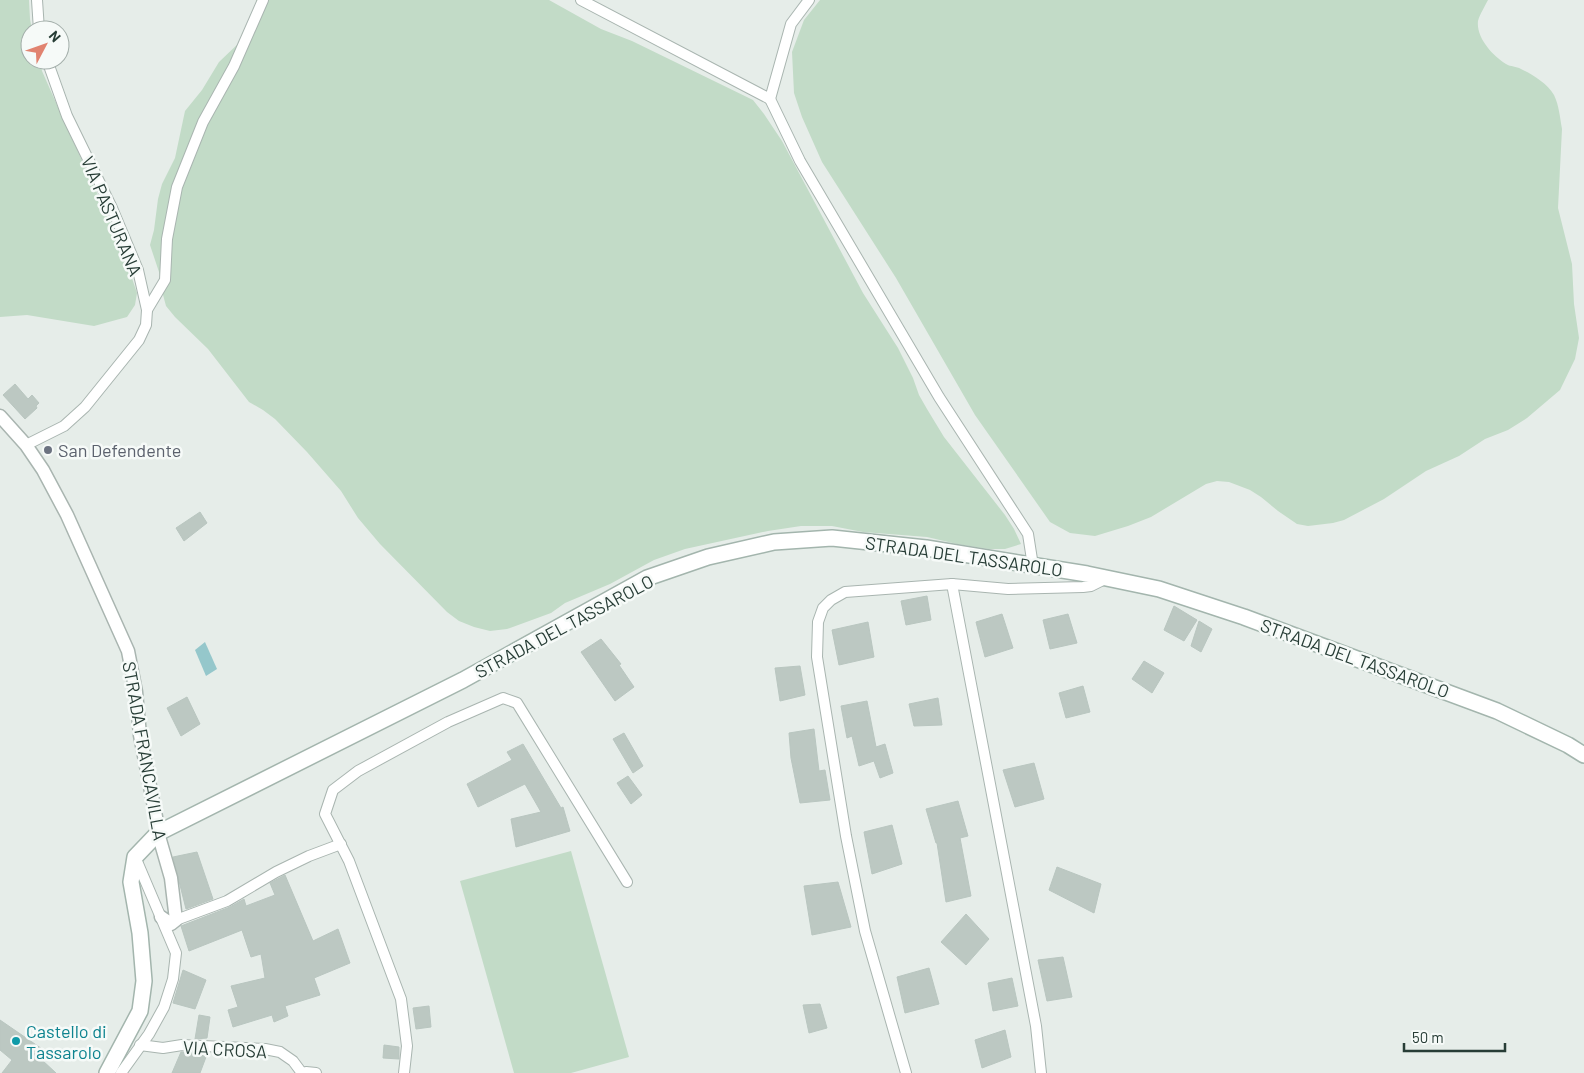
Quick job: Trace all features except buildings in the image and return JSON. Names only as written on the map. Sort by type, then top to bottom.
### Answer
[{"type":"main road","name":"STRADA DEL TASSAROLO","points":[[135,857],[158,833],[463,680],[647,578],[708,557],[774,542],[832,538],[926,548],[1107,578],[1159,589],[1353,656],[1497,711],[1568,745],[1584,755]]},
{"type":"main road","points":[[107,1073],[140,1011],[144,981],[140,933],[131,882],[135,857]]},
{"type":"street","points":[[37,0],[38,20]]},
{"type":"street","points":[[147,310],[165,280],[167,239],[177,188],[203,122],[234,66],[263,0]]},
{"type":"street","points":[[581,0],[770,99],[800,161],[939,398],[1028,534],[1033,566]]},
{"type":"street","points":[[770,99],[791,24],[809,0]]},
{"type":"street","name":"VIA PASTURANA","points":[[26,445],[64,426],[85,407],[140,340],[146,324],[147,310],[138,270],[112,208],[66,116],[50,70]]},
{"type":"street","name":"STRADA FRANCAVILLA","points":[[0,416],[26,445],[43,470],[67,515],[128,651],[136,692],[140,736],[158,833],[171,878],[176,920]]},
{"type":"street","points":[[906,1073],[865,931],[846,836],[817,657],[818,622],[823,608],[831,600],[845,592],[952,584],[1008,589],[1083,587],[1091,586],[1107,578]]},
{"type":"street","points":[[952,584],[1034,1016],[1041,1073]]},
{"type":"street","points":[[404,1073],[407,1046],[401,999],[349,861],[325,814],[333,790],[358,771],[431,731],[503,698],[517,703],[627,882]]},
{"type":"street","points":[[161,917],[171,924],[176,920],[227,901],[283,868],[341,844]]},
{"type":"street","points":[[121,1073],[149,1034],[164,1007],[173,978],[176,953],[135,857]]},
{"type":"street","name":"VIA CROSA","points":[[140,1045],[163,1048],[182,1045],[265,1049],[280,1052],[293,1061],[303,1073],[316,1073]]},
{"type":"green space","points":[[0,0],[29,0],[30,20],[20,20],[20,70],[42,70],[120,243],[137,293],[135,305],[127,317],[94,326],[27,315],[0,317]]},
{"type":"green space","points":[[256,0],[549,0],[601,29],[632,41],[753,100],[782,141],[863,293],[898,348],[927,409],[944,437],[1005,515],[1021,544],[1005,549],[989,549],[927,537],[863,532],[832,526],[801,526],[768,531],[685,549],[654,560],[610,584],[565,603],[551,613],[507,629],[490,631],[459,621],[447,612],[380,544],[358,518],[341,491],[307,452],[275,419],[249,402],[208,349],[166,306],[160,275],[150,245],[162,184],[175,158],[185,111],[202,90],[219,62],[241,41],[256,15]]},
{"type":"green space","points":[[820,0],[1488,0],[1478,21],[1480,34],[1486,46],[1501,61],[1530,73],[1539,79],[1554,95],[1559,112],[1562,129],[1558,208],[1572,264],[1574,304],[1579,338],[1575,359],[1560,390],[1527,418],[1508,430],[1485,439],[1459,456],[1426,471],[1384,499],[1344,520],[1308,526],[1297,524],[1250,490],[1229,482],[1217,481],[1206,484],[1151,517],[1128,526],[1095,536],[1070,533],[1050,522],[975,415],[896,278],[822,162],[802,117],[794,93],[792,52],[804,20]]},
{"type":"green space","points":[[571,851],[629,1057],[571,1073],[514,1073],[460,881]]},
{"type":"water","points":[[205,642],[217,669],[206,676],[195,650]]},
{"type":"place","name":"San Defendente","points":[[48,450]]},
{"type":"place","name":"Castello di Tassarolo","points":[[16,1041]]}]
